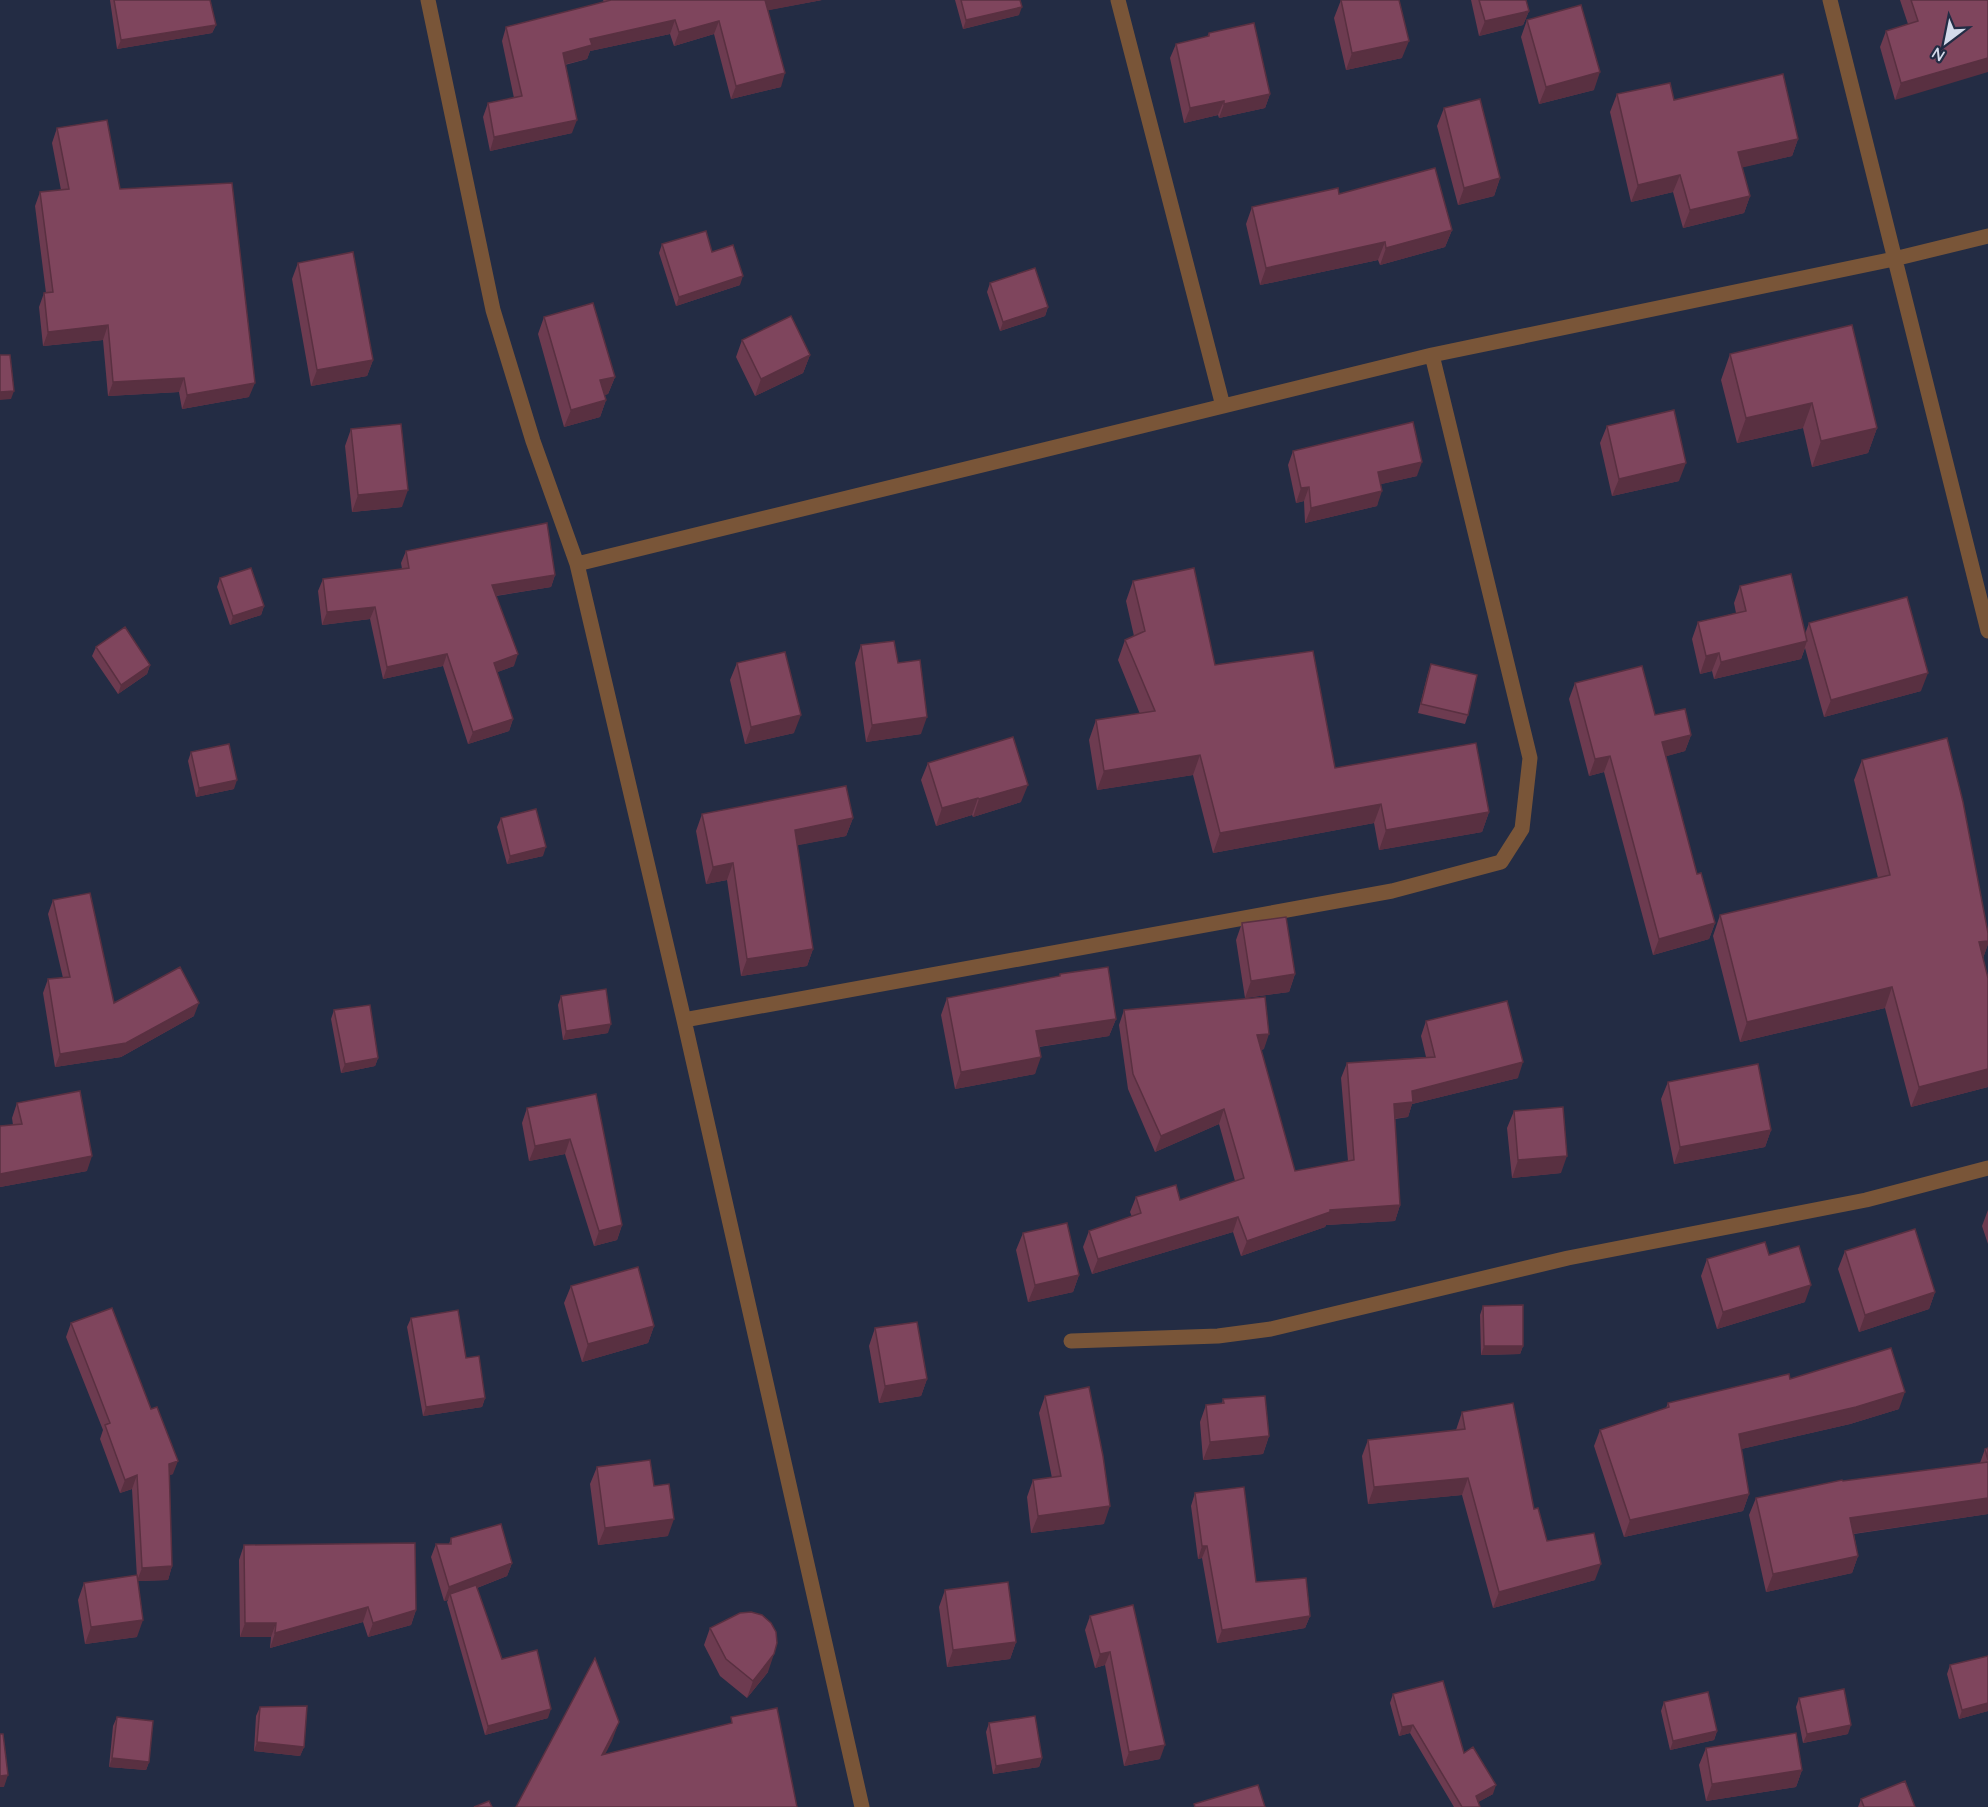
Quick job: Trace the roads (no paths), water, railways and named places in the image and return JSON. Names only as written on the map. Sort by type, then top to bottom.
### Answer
[{"type":"street","points":[[428,0],[493,310],[533,441],[577,564],[684,1020],[862,1807]]},
{"type":"street","points":[[1118,0],[1223,406]]},
{"type":"street","points":[[1830,0],[1988,631]]},
{"type":"street","points":[[577,564],[1432,356],[1894,259],[1988,236]]},
{"type":"street","points":[[684,1020],[1392,891],[1501,862],[1522,829],[1530,758],[1432,356]]},
{"type":"street","points":[[1071,1341],[1218,1336],[1271,1329],[1568,1258],[1866,1200],[1988,1168]]}]
